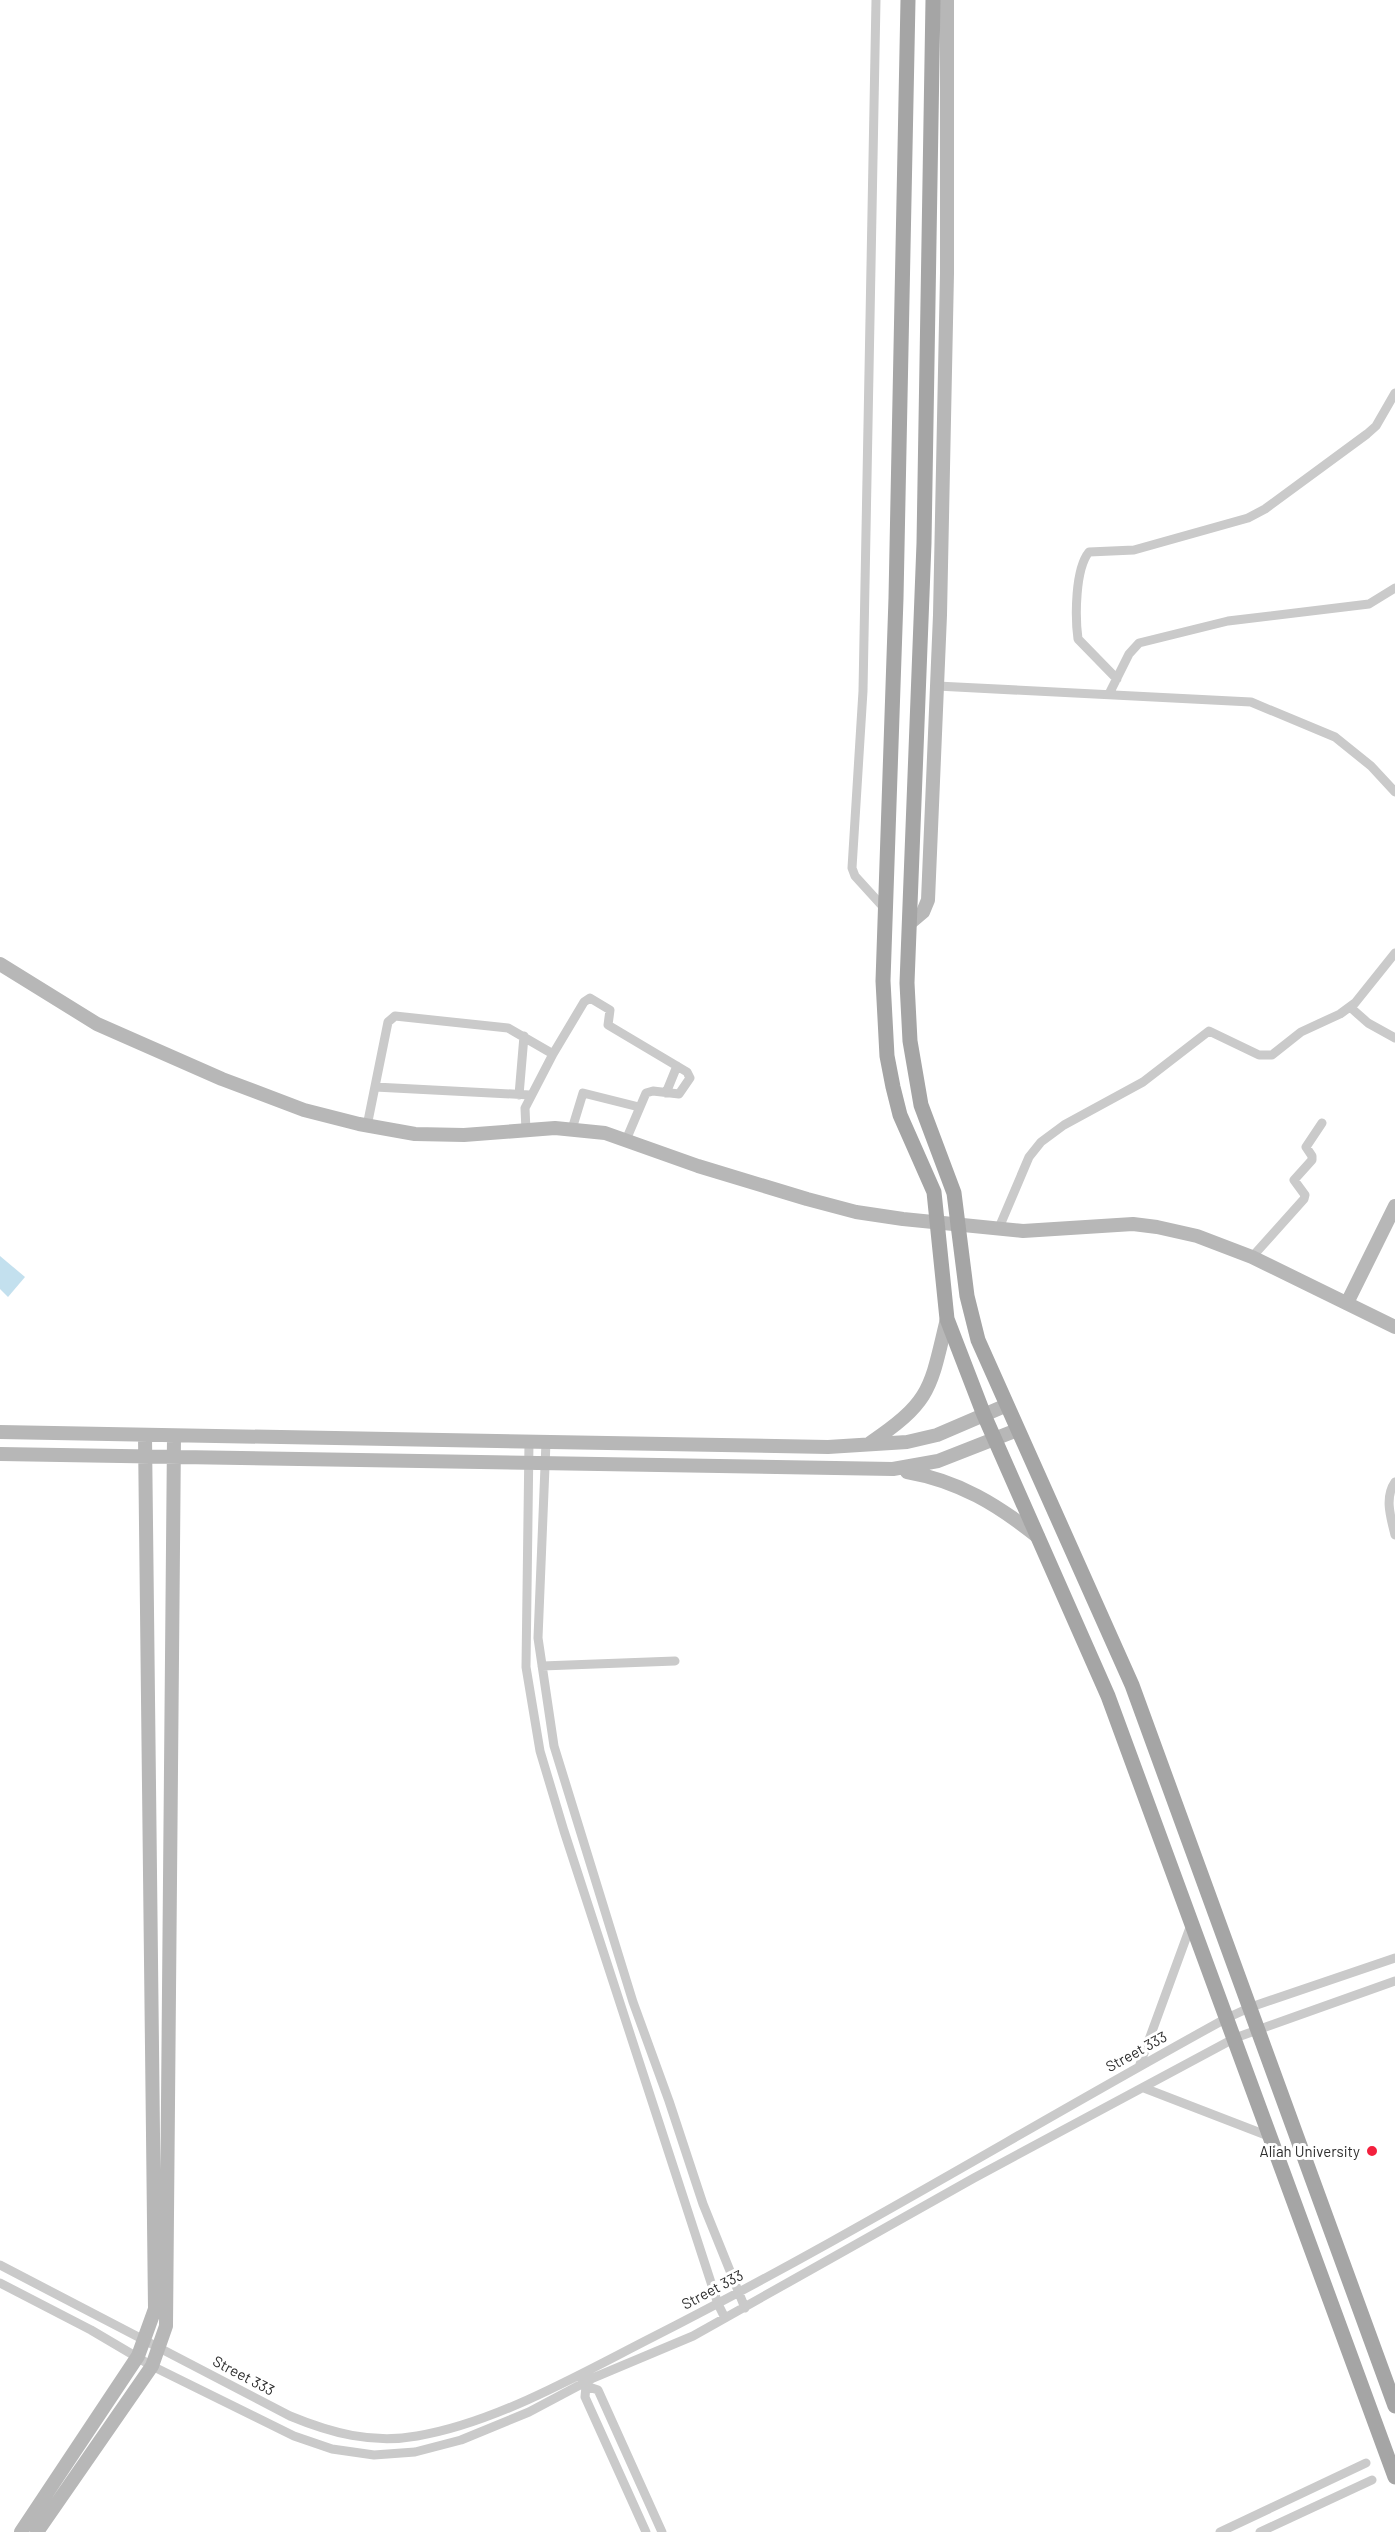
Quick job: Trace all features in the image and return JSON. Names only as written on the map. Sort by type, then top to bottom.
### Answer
[{"type":"main road","points":[[908,0],[897,586],[883,981],[887,1056],[900,1115],[934,1192],[947,1319],[984,1415],[1108,1696],[1395,2477]]},
{"type":"main road","points":[[933,0],[924,531],[907,983],[910,1041],[921,1105],[951,1179],[971,1316],[1017,1430],[1132,1685],[1395,2406]]},
{"type":"street","points":[[876,0],[863,691],[852,868],[855,876],[885,910]]},
{"type":"street","points":[[910,923],[923,912],[928,900],[937,686],[947,273],[947,0]]},
{"type":"street","points":[[1117,679],[1078,639],[1078,595],[1082,565],[1089,552],[1134,550],[1248,518],[1277,500],[1376,426],[1395,393]]},
{"type":"street","points":[[1109,694],[1129,654],[1139,643],[1228,621],[1370,604],[1395,588]]},
{"type":"street","points":[[937,686],[1251,702],[1268,707],[1335,737],[1371,766],[1395,792]]},
{"type":"street","points":[[998,1230],[1029,1157],[1041,1142],[1064,1125],[1143,1082],[1203,1033],[1215,1032],[1266,1056],[1301,1032],[1350,1007],[1395,953]]},
{"type":"street","points":[[0,964],[97,1024],[159,1053],[304,1110],[367,1126],[434,1135],[572,1129],[605,1133],[698,1166],[827,1204],[879,1215],[958,1223],[998,1230],[1046,1230],[1133,1224],[1197,1236],[1252,1257],[1395,1327]]},
{"type":"street","points":[[526,1131],[525,1108],[530,1095],[584,1002],[590,998],[610,1010],[608,1025],[687,1072],[690,1078],[679,1094],[646,1093],[626,1140]]},
{"type":"street","points":[[1350,1007],[1368,1023],[1395,1038]]},
{"type":"street","points":[[367,1126],[388,1022],[392,1016],[508,1028],[553,1054]]},
{"type":"street","points":[[519,1095],[524,1036]]},
{"type":"street","points":[[666,1093],[677,1066]]},
{"type":"street","points":[[375,1087],[530,1095]]},
{"type":"street","points":[[572,1129],[582,1095],[585,1092],[639,1107]]},
{"type":"street","points":[[1252,1257],[1304,1199],[1305,1195],[1294,1180],[1312,1160],[1306,1147],[1322,1123]]},
{"type":"street","points":[[1347,1303],[1395,1206]]},
{"type":"street","points":[[870,1443],[902,1421],[925,1395],[937,1364],[947,1319]]},
{"type":"street","points":[[0,1432],[828,1447],[907,1442],[937,1435],[1007,1405]]},
{"type":"street","points":[[893,1469],[938,1461],[1017,1430]]},
{"type":"street","points":[[21,2532],[138,2356],[146,2341],[155,2310],[145,1436]]},
{"type":"street","points":[[37,2532],[152,2366],[166,2326],[174,1436]]},
{"type":"street","points":[[529,1442],[526,1667],[540,1750],[567,1843],[718,2304],[725,2318]]},
{"type":"street","points":[[546,1442],[547,1463],[538,1638],[554,1746],[619,1959],[703,2204],[745,2308]]},
{"type":"street","points":[[0,1454],[893,1469],[946,1480],[973,1492],[995,1504],[1040,1539]]},
{"type":"street","points":[[1395,1482],[1389,1495],[1389,1507],[1395,1535]]},
{"type":"street","points":[[542,1666],[675,1661]]},
{"type":"street","points":[[1139,2067],[1192,1922]]},
{"type":"street","name":"Street 333","points":[[138,2356],[152,2366],[294,2436],[332,2449],[374,2455],[414,2452],[461,2440],[529,2412],[571,2389],[1227,2018],[1251,2007],[1395,1958]]},
{"type":"street","name":"Street 333","points":[[146,2341],[290,2416],[322,2429],[378,2439],[416,2437],[456,2426],[583,2381],[693,2336],[974,2178],[1235,2038],[1258,2028],[1395,1982]]},
{"type":"street","points":[[1144,2088],[1270,2137]]},
{"type":"street","points":[[0,2265],[146,2341]]},
{"type":"street","points":[[0,2283],[138,2356]]},
{"type":"street","points":[[583,2381],[585,2397],[646,2532]]},
{"type":"street","points":[[583,2381],[598,2390],[662,2532]]},
{"type":"street","points":[[1220,2532],[1366,2463]]},
{"type":"street","points":[[1260,2532],[1372,2480]]},
{"type":"water","points":[[0,1256],[25,1277],[8,1297],[0,1289]]},
{"type":"place","name":"Aliah University","points":[[1372,2151]]}]
